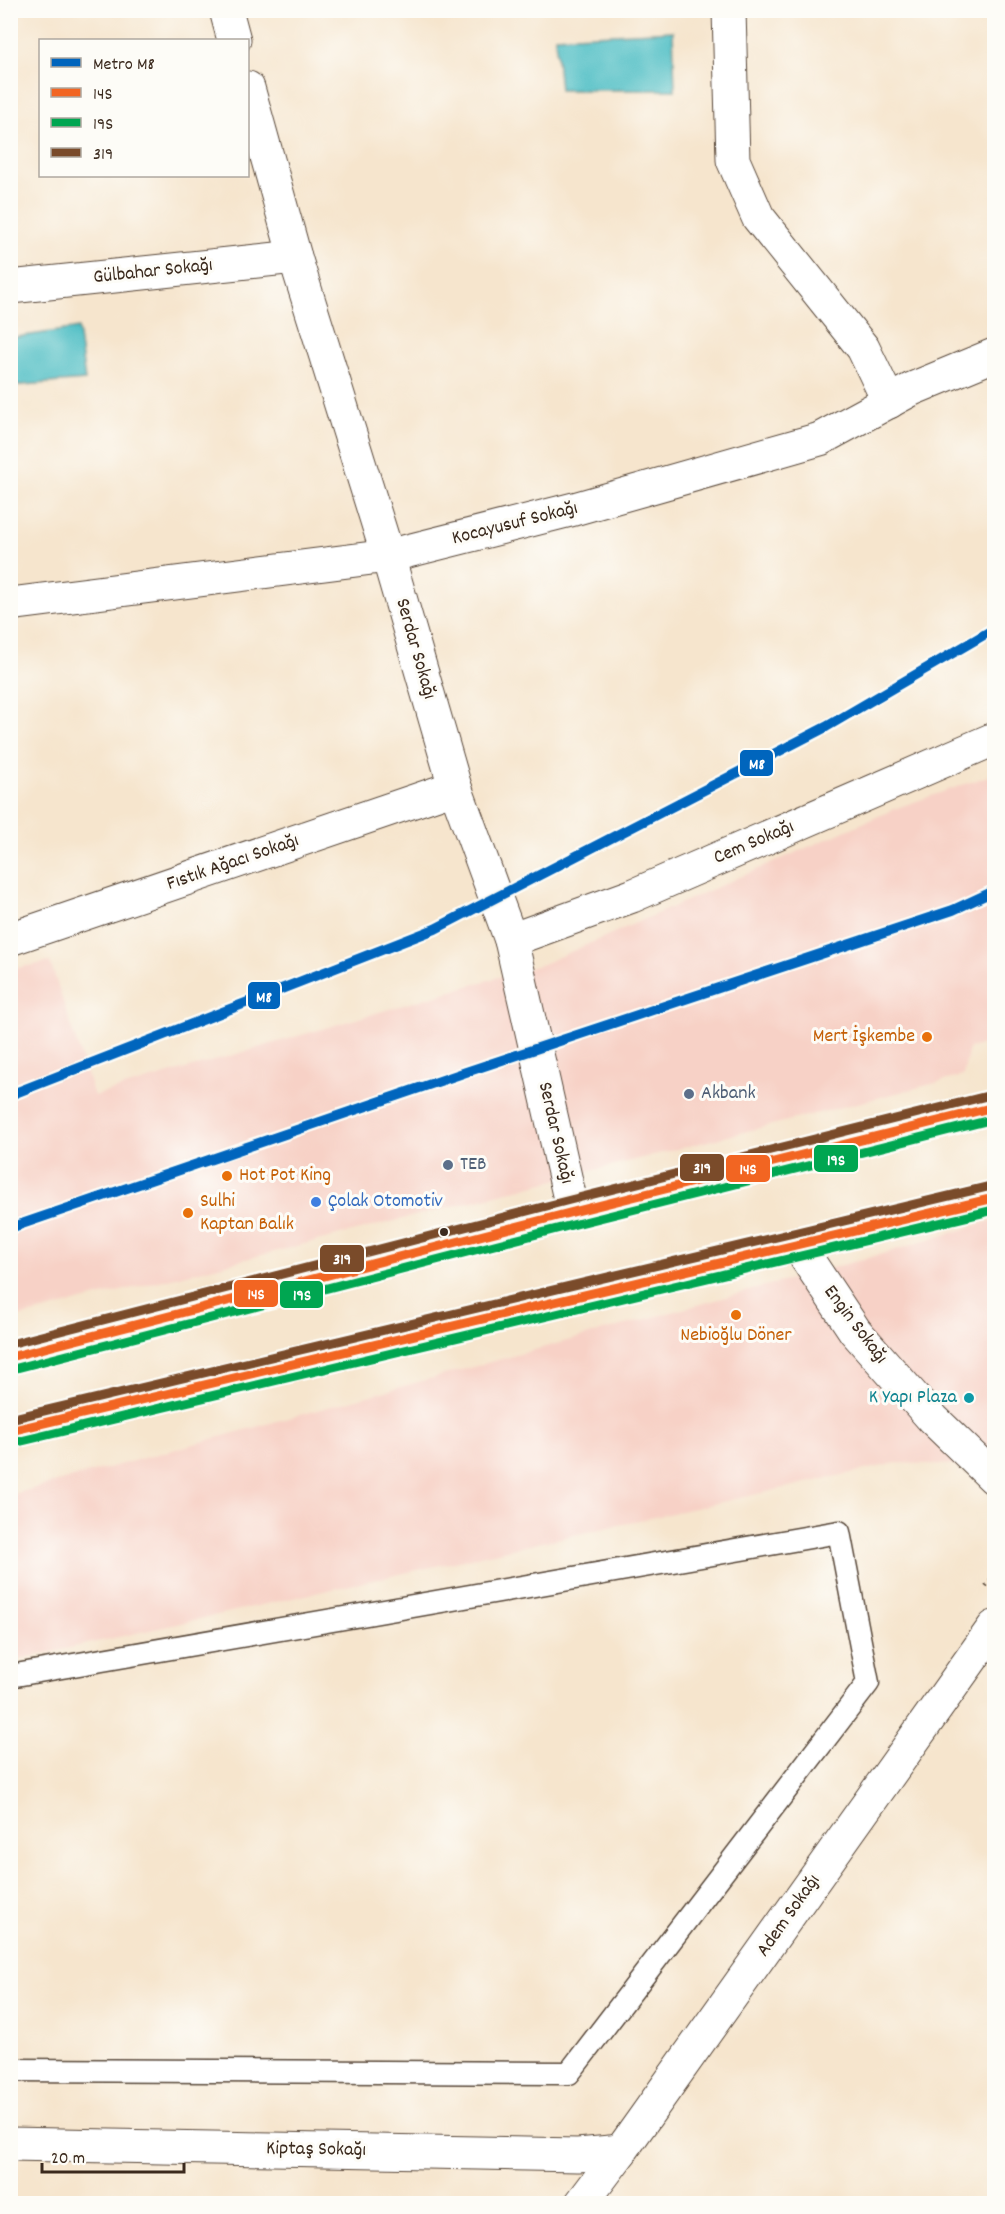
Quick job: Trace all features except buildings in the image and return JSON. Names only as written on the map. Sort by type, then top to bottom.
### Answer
[{"type":"main road","points":[[10,1357],[573,1212],[994,1107]]},
{"type":"main road","points":[[10,1431],[994,1197]]},
{"type":"street","points":[[226,10],[234,39]]},
{"type":"street","points":[[729,10],[733,160],[758,218],[863,348],[889,402]]},
{"type":"street","name":"Serdar Sokağı","points":[[249,92],[295,257],[388,556],[455,787],[511,940],[573,1212]]},
{"type":"street","name":"Gülbahar Sokağı","points":[[10,287],[295,257]]},
{"type":"street","name":"Kocayusuf Sokağı","points":[[10,604],[388,556],[574,509],[820,439],[912,389],[994,355]]},
{"type":"street","name":"Cem Sokağı","points":[[511,940],[632,896],[994,739]]},
{"type":"street","name":"Fıstık Ağacı Sokağı","points":[[10,939],[455,787]]},
{"type":"street","name":"Engin Sokağı","points":[[797,1244],[855,1331],[933,1419],[994,1478]]},
{"type":"street","name":"Adem Sokağı","points":[[581,2204],[994,1627]]},
{"type":"street","name":"Kiptaş Sokağı","points":[[10,2144],[578,2155],[621,2151]]},
{"type":"lane","points":[[10,1676],[839,1532],[868,1683],[570,2073],[10,2070]]},
{"type":"shaded area","points":[[994,774],[994,1042],[969,1048],[963,1076],[11,1319],[11,969],[50,962],[94,1096],[543,964],[897,808]]},
{"type":"shaded area","points":[[994,1220],[994,1466],[896,1463],[11,1661],[10,1495],[882,1254]]},
{"type":"water","points":[[673,31],[675,90],[560,90],[555,37]]},
{"type":"water","points":[[78,328],[85,380],[11,386],[11,338]]},
{"type":"metro line","name":"M8","points":[[10,1095],[435,929],[826,727],[994,629]]},
{"type":"metro line","name":"M8","points":[[10,1228],[466,1072],[953,910],[994,891]]},
{"type":"transit line","name":"319","points":[[10,1344],[570,1200],[991,1095]]},
{"type":"transit line","name":"14S","points":[[10,1357],[573,1212],[994,1107]]},
{"type":"transit line","name":"19S","points":[[13,1369],[994,1119]]},
{"type":"transit line","name":"319","points":[[10,1419],[991,1186]]},
{"type":"transit line","name":"14S","points":[[10,1431],[994,1198]]},
{"type":"transit line","name":"19S","points":[[13,1443],[994,1210]]},
{"type":"place","name":"Mert İşkembe","points":[[927,1037]]},
{"type":"place","name":"Akbank","points":[[689,1094]]},
{"type":"place","name":"TEB","points":[[448,1165]]},
{"type":"place","name":"Hot Pot King","points":[[227,1176]]},
{"type":"place","name":"Çolak Otomotiv","points":[[316,1202]]},
{"type":"place","name":"Sulhi Kaptan Balık","points":[[188,1213]]},
{"type":"place","name":"Nebioğlu Döner","points":[[736,1315]]},
{"type":"place","name":"K Yapı Plaza","points":[[969,1398]]}]
